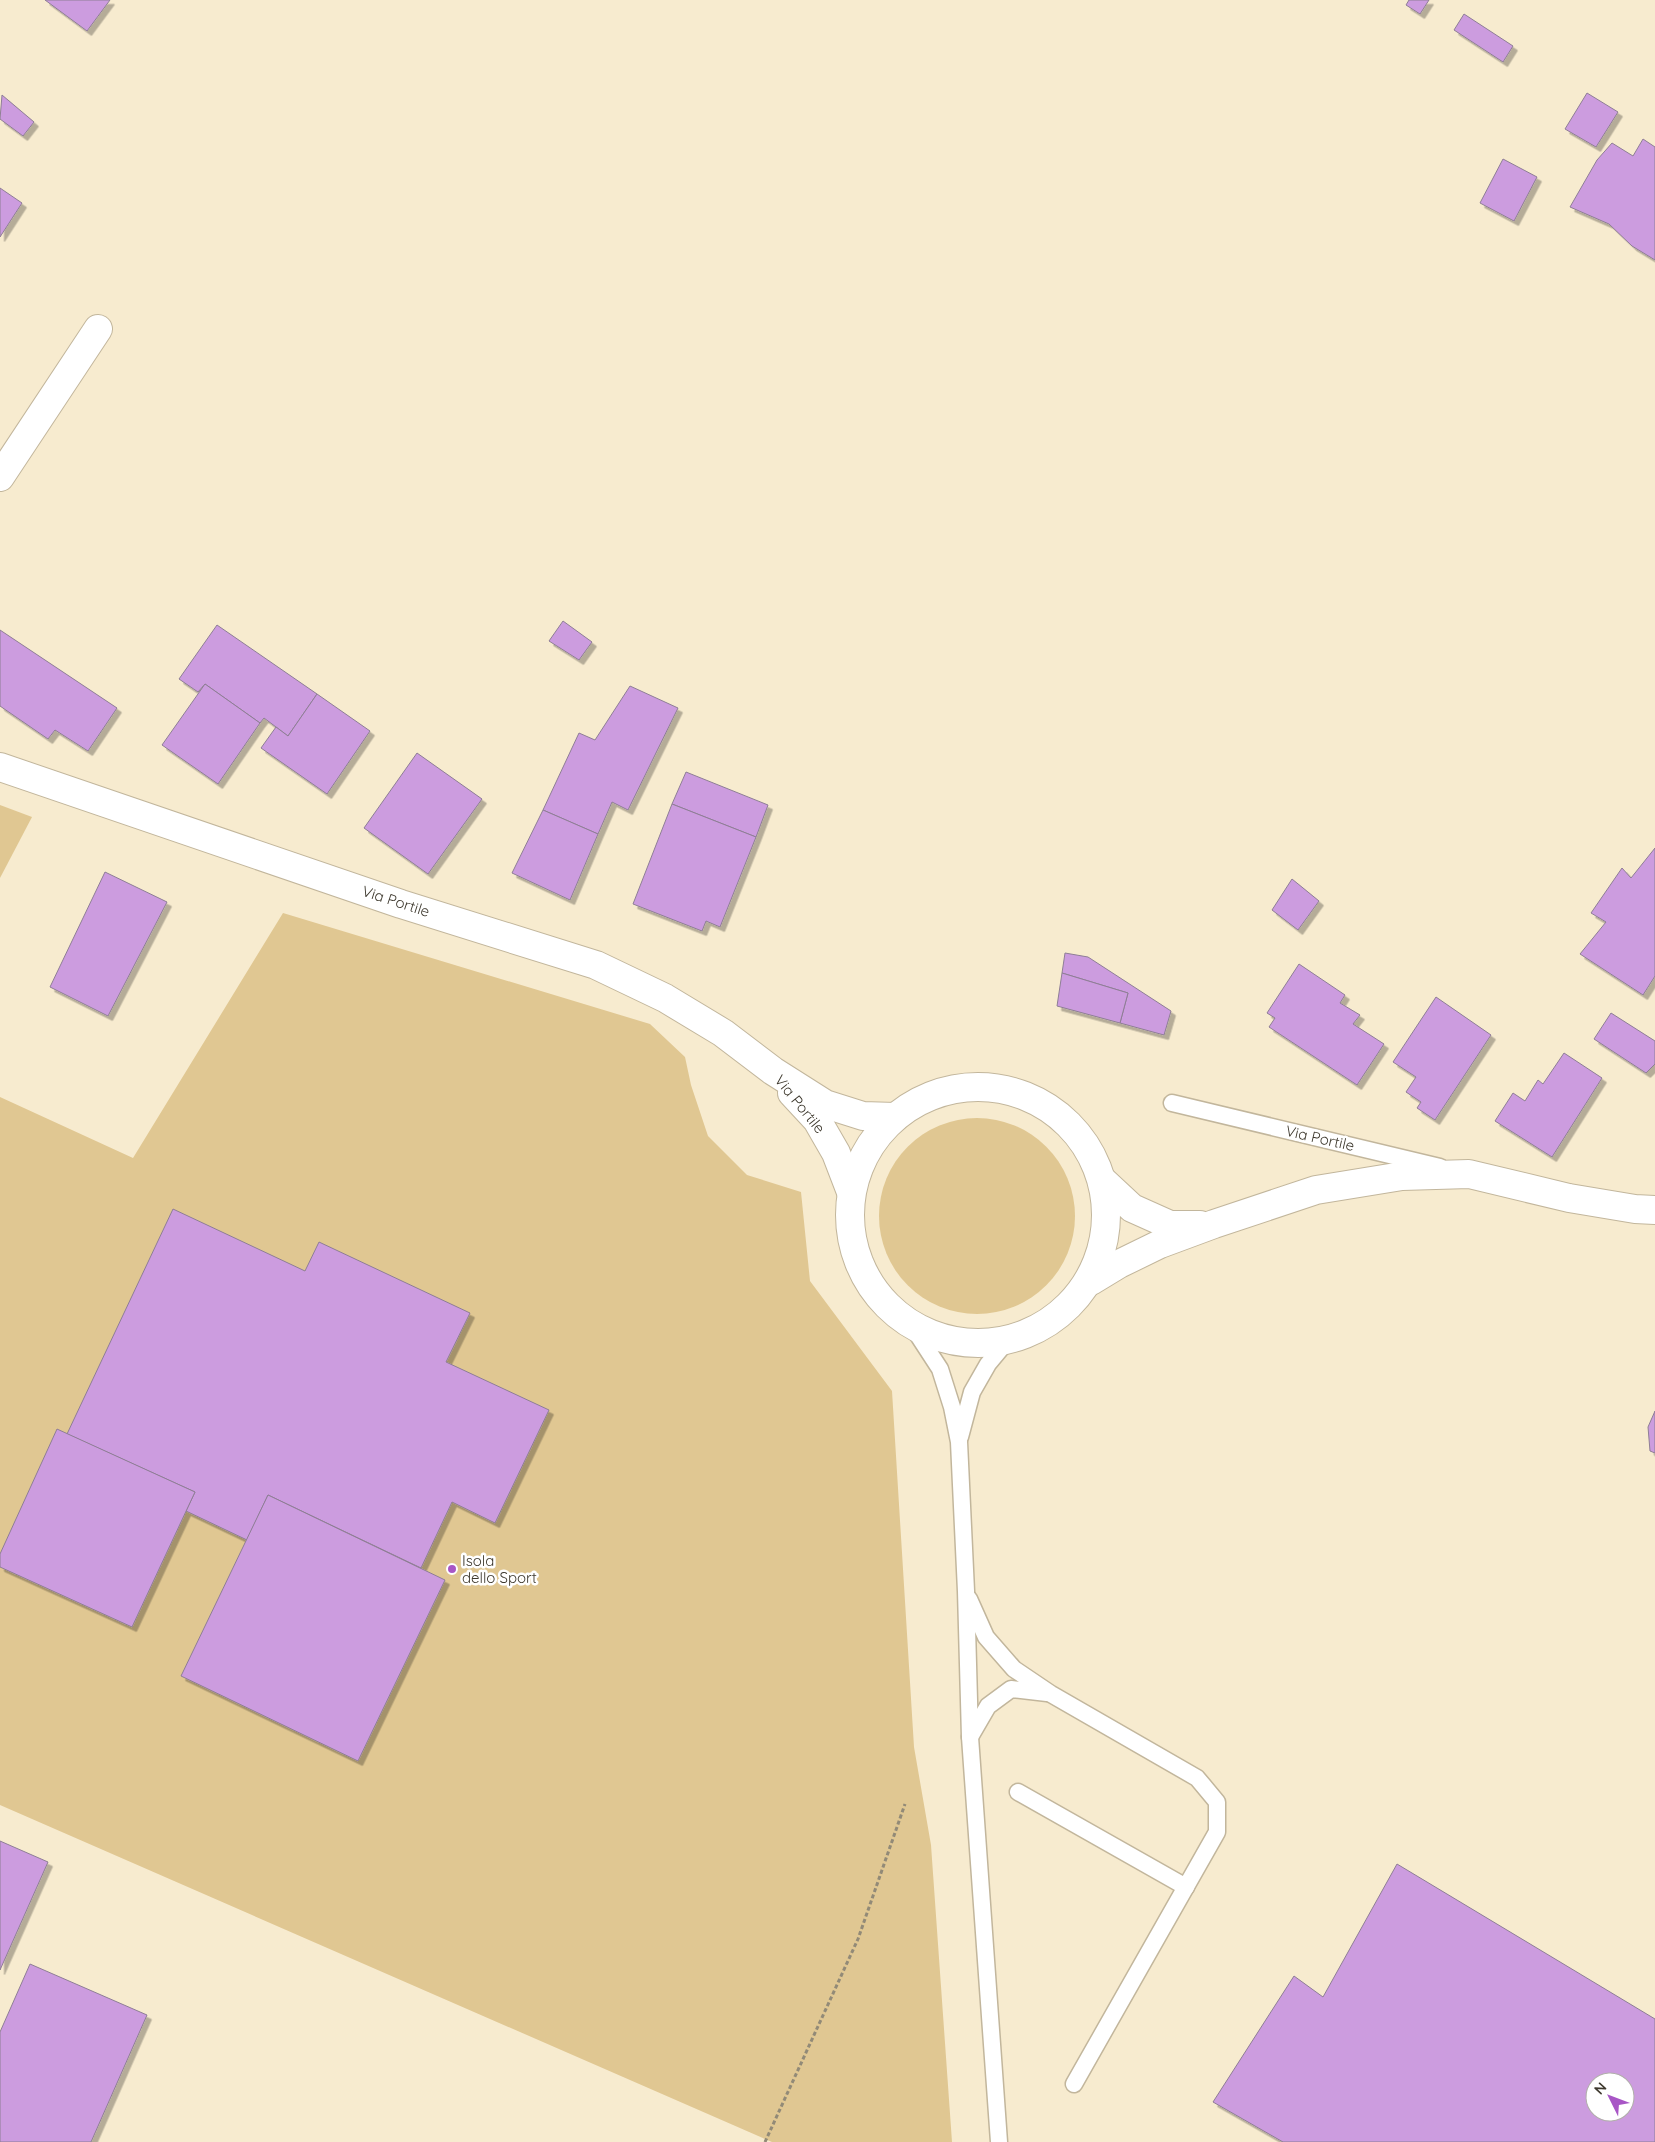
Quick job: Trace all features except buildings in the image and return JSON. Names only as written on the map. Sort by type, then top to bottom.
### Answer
[{"type":"street","points":[[0,477],[98,329]]},
{"type":"street","name":"Via Portile","points":[[0,767],[401,904],[596,964],[665,998],[723,1033],[773,1072],[825,1104],[863,1116],[895,1117]]},
{"type":"street","name":"Via Portile","points":[[773,1072],[817,1120],[836,1153],[851,1192]]},
{"type":"street","points":[[999,1087],[1037,1101],[1072,1126],[1096,1160],[1104,1181],[1107,1200],[1105,1242],[1090,1281],[1062,1313],[1027,1335],[1008,1340],[986,1345],[945,1340],[912,1326],[885,1305],[864,1277],[852,1244],[849,1209],[851,1192],[856,1174],[871,1143],[895,1117],[926,1096],[958,1088],[999,1087]]},
{"type":"street","name":"Via Portile","points":[[1090,1281],[1160,1244],[1214,1224],[1316,1190],[1402,1176],[1468,1174],[1569,1198],[1635,1209],[1655,1210]]},
{"type":"street","name":"Via Portile","points":[[1104,1181],[1132,1208],[1170,1225],[1214,1224]]},
{"type":"lane","name":"Via Portile","points":[[1172,1103],[1468,1174]]},
{"type":"lane","points":[[912,1326],[940,1369],[952,1407],[958,1442],[966,1591],[970,1737],[999,2142]]},
{"type":"lane","points":[[958,1442],[972,1392],[988,1364],[1008,1340]]},
{"type":"lane","points":[[966,1591],[986,1637],[1014,1669],[1052,1694],[1197,1778],[1217,1802],[1217,1832],[1074,2084]]},
{"type":"lane","points":[[970,1737],[988,1706],[1012,1689],[1052,1694]]},
{"type":"lane","points":[[1018,1792],[1186,1887]]},
{"type":"path","points":[[765,2142],[858,1939],[906,1804]]},
{"type":"shaded area","points":[[0,805],[32,817],[0,878]]},
{"type":"shaded area","name":"Isola dello Sport","points":[[283,913],[650,1024],[685,1057],[691,1085],[708,1136],[747,1175],[801,1192],[810,1281],[892,1391],[914,1747],[931,1845],[952,2142],[772,2142],[0,1805],[0,1097],[133,1158]]},
{"type":"shaded area","points":[[967,1118],[987,1118],[1023,1129],[1039,1140],[1053,1154],[1068,1178],[1075,1206],[1075,1226],[1068,1254],[1053,1278],[1039,1292],[1015,1307],[987,1314],[967,1314],[931,1303],[915,1292],[901,1278],[886,1254],[879,1226],[879,1206],[890,1170],[901,1154],[915,1140],[939,1125]]},
{"type":"place","name":"Isola dello Sport","points":[[452,1569]]}]
